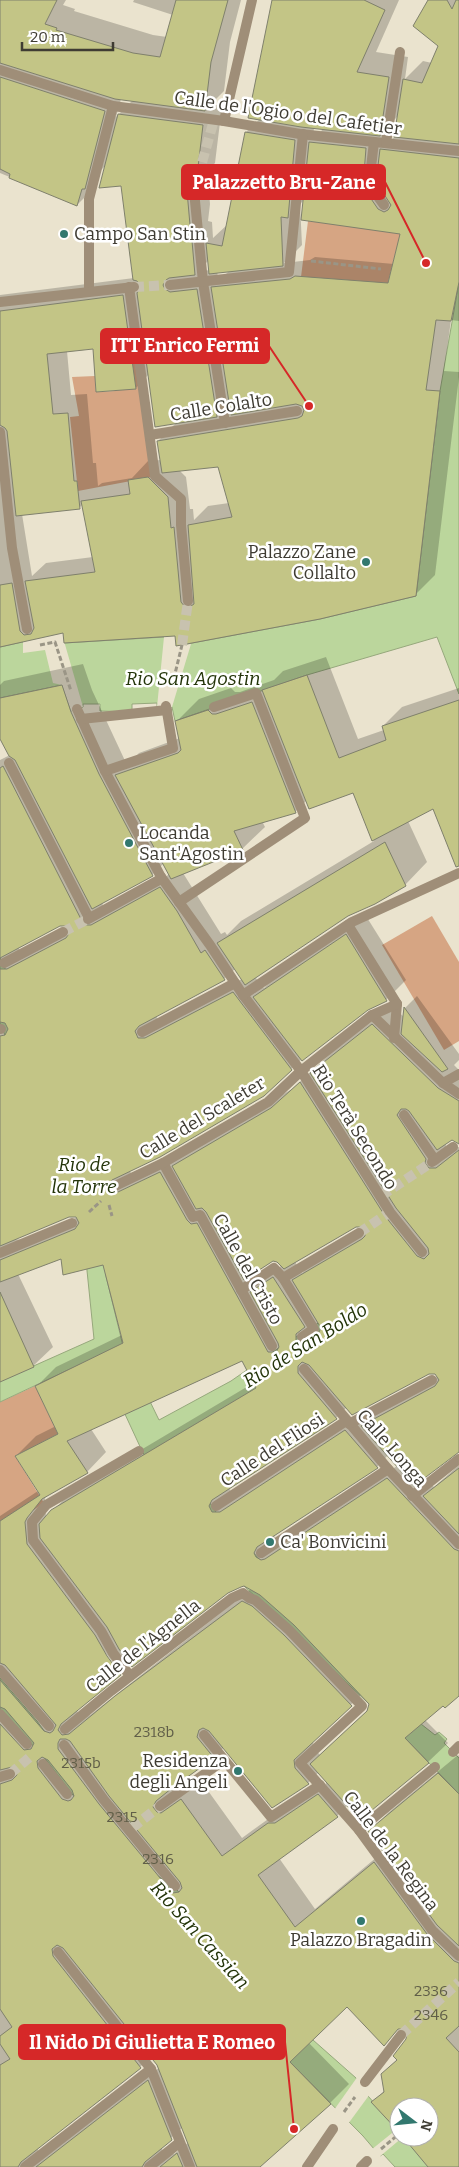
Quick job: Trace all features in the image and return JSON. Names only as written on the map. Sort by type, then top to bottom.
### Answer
[{"type":"street","points":[[224,121],[252,0]]},
{"type":"street","points":[[386,143],[400,52]]},
{"type":"street","name":"Calle de l'Ogio o del Cafetier","points":[[0,70],[113,106],[303,134],[459,150]]},
{"type":"street","points":[[89,291],[89,199],[113,106]]},
{"type":"street","points":[[170,285],[289,272],[303,134]]},
{"type":"street","points":[[374,142],[369,184],[384,205]]},
{"type":"street","points":[[194,191],[203,282],[225,423]]},
{"type":"street","points":[[0,302],[128,287],[156,476],[181,499],[181,525],[188,601]]},
{"type":"street","name":"Calle Colalto","points":[[150,435],[297,411]]},
{"type":"street","points":[[0,432],[12,548],[27,629]]},
{"type":"street","points":[[179,902],[305,818],[256,693],[214,707]]},
{"type":"street","points":[[82,719],[167,708],[173,748],[105,771]]},
{"type":"street","name":"Rio Terà Secondo","points":[[77,709],[105,771],[161,877],[243,995],[301,1071],[390,1212],[422,1252]]},
{"type":"street","points":[[9,763],[88,918],[159,880],[161,877]]},
{"type":"street","points":[[243,995],[348,925],[459,873]]},
{"type":"street","points":[[348,925],[397,1004],[394,1038]]},
{"type":"street","points":[[4,963],[63,932]]},
{"type":"street","points":[[142,1032],[235,983]]},
{"type":"street","name":"Calle del Scaleter","points":[[115,1186],[163,1163],[268,1102],[301,1071],[371,1016],[397,1004]]},
{"type":"street","points":[[371,1016],[443,1083],[459,1094]]},
{"type":"street","points":[[443,1083],[459,1074]]},
{"type":"street","points":[[404,1115],[433,1161],[453,1147]]},
{"type":"street","name":"Calle del Cristo","points":[[163,1163],[193,1217],[200,1215],[272,1346]]},
{"type":"street","points":[[0,1254],[72,1223]]},
{"type":"street","points":[[283,1278],[358,1233]]},
{"type":"street","points":[[241,1290],[274,1268],[283,1278],[314,1330],[302,1337]]},
{"type":"street","name":"Calle Longa","points":[[304,1369],[388,1470],[459,1544]]},
{"type":"street","name":"Calle del Fliosi","points":[[216,1506],[348,1423],[432,1380]]},
{"type":"street","points":[[130,1676],[113,1653],[101,1631],[33,1540],[32,1522],[46,1505],[139,1451]]},
{"type":"street","points":[[412,1496],[459,1459]]},
{"type":"street","points":[[261,1554],[388,1470]]},
{"type":"street","name":"Calle de l'Agnella","points":[[65,1729],[130,1676],[232,1598],[243,1593],[248,1598],[255,1600],[289,1630],[362,1706],[300,1763]]},
{"type":"street","points":[[0,1670],[48,1726]]},
{"type":"street","points":[[0,1714],[26,1744]]},
{"type":"street","points":[[204,1735],[271,1817],[320,1785]]},
{"type":"street","points":[[64,1745],[79,1769],[176,1886]]},
{"type":"street","points":[[160,1806],[224,1760]]},
{"type":"street","name":"Calle de la Regina","points":[[300,1763],[358,1830],[432,1930],[459,1956]]},
{"type":"street","points":[[43,1764],[67,1794]]},
{"type":"street","points":[[358,1830],[435,1767]]},
{"type":"street","points":[[58,1952],[151,2069],[190,2167]]},
{"type":"street","points":[[365,2082],[401,2035]]},
{"type":"street","points":[[25,2167],[151,2069]]},
{"type":"street","points":[[307,2167],[333,2129]]},
{"type":"street","points":[[149,2167],[179,2143]]},
{"type":"path","points":[[290,259],[381,269]]},
{"type":"path","points":[[27,629],[31,647],[55,642],[63,668]]},
{"type":"path","points":[[167,708],[182,645]]},
{"type":"path","points":[[342,2115],[355,2097]]},
{"type":"path","points":[[376,2153],[389,2142]]},
{"type":"shaded area","points":[[308,221],[401,232],[387,286],[301,277]]},
{"type":"shaded area","points":[[135,363],[152,477],[78,491],[70,417],[79,416],[72,377],[95,376],[96,392],[115,391],[109,367]]},
{"type":"shaded area","points":[[432,916],[459,962],[459,1041],[444,1050],[382,945]]},
{"type":"shaded area","points":[[35,1386],[58,1434],[15,1456],[44,1503],[22,1518],[0,1521],[0,1402]]},
{"type":"water","name":"Rio San Agostin","points":[[459,282],[459,694],[437,637],[307,675],[175,721],[172,707],[157,707],[157,703],[132,704],[132,712],[100,711],[100,704],[83,704],[83,707],[71,711],[62,685],[0,698],[0,647],[22,642],[64,643],[164,637],[176,646],[320,619],[416,596],[440,391]]},
{"type":"water","name":"Rio de la Torre","points":[[0,958],[84,1134],[111,1184],[96,1191],[106,1276],[123,1346],[159,1420],[231,1381],[280,1347],[414,1263],[301,1361],[171,1445],[216,1512],[261,1561],[421,1724],[435,1735],[439,1732],[447,1739],[444,1743],[459,1758],[459,1794],[404,1737],[244,1586],[171,1495],[143,1453],[98,1356],[0,1402],[0,1381],[94,1339],[85,1251],[78,1216],[0,1023]]},
{"type":"water","name":"Rio San Cassian","points":[[0,1678],[37,1721],[92,1797],[150,1870],[177,1890],[313,2040],[356,2078],[368,2096],[389,2120],[389,2147],[414,2147],[433,2167],[395,2167],[383,2154],[380,2156],[363,2136],[282,2054],[118,1854],[47,1761],[0,1710]]},
{"type":"pier","points":[[164,637],[168,637],[176,643],[176,646],[191,644],[172,707],[157,707]]},
{"type":"pier","points":[[23,640],[64,641],[83,707],[71,711],[62,685],[53,683],[45,650],[23,653]]},
{"type":"pier","points":[[358,2076],[370,2094],[348,2124],[334,2110]]},
{"type":"pier","points":[[389,2135],[389,2147],[391,2147],[378,2158],[371,2150]]},
{"type":"building","points":[[0,0],[57,0],[45,24],[57,28],[56,30],[133,53],[160,57],[176,0],[228,0],[211,62],[205,111],[115,99],[0,63]]},
{"type":"building","points":[[272,0],[364,0],[385,10],[357,72],[389,77],[380,136],[301,127],[248,118]]},
{"type":"building","points":[[428,0],[447,0],[452,9],[456,0],[459,0],[459,144],[394,137],[403,79],[422,83],[438,46],[413,26]]},
{"type":"building","points":[[0,77],[105,111],[85,189],[82,189],[77,206],[9,178],[10,174],[0,169]]},
{"type":"building","points":[[118,114],[203,125],[196,184],[190,186],[187,191],[190,225],[188,241],[192,241],[195,275],[169,278],[163,285],[170,292],[197,289],[217,417],[155,427],[137,293],[141,286],[137,281],[133,280],[121,186],[99,188]]},
{"type":"building","points":[[245,132],[295,140],[288,218],[281,217],[283,266],[209,274],[206,243],[222,246]]},
{"type":"building","points":[[309,142],[366,148],[363,187],[378,209],[384,212],[391,205],[376,182],[380,149],[459,158],[459,282],[451,321],[436,320],[426,390],[440,391],[416,596],[320,619],[176,646],[175,636],[64,643],[63,633],[0,647],[0,585],[12,583],[20,631],[24,635],[31,634],[34,628],[25,581],[95,572],[81,501],[130,494],[128,480],[148,477],[168,497],[171,528],[174,527],[181,602],[188,608],[194,604],[188,525],[232,517],[218,467],[162,473],[157,441],[298,418],[302,416],[304,410],[302,406],[296,404],[231,415],[211,287],[290,279],[295,276],[388,283],[400,234],[301,220]]},
{"type":"building","points":[[123,295],[136,389],[96,392],[93,349],[47,354],[53,414],[68,413],[74,481],[77,481],[80,509],[16,516],[7,431],[0,425],[0,311]]},
{"type":"building","points":[[307,675],[339,758],[386,740],[382,726],[459,700],[459,866],[456,867],[433,809],[372,841],[353,793],[309,809],[262,690]]},
{"type":"building","points":[[62,685],[71,712],[99,774],[153,876],[92,909],[15,760],[9,756],[0,739],[0,698]]},
{"type":"building","points":[[252,702],[296,813],[234,831],[243,850],[171,879],[115,775],[178,753],[181,750],[175,721],[208,710],[212,714],[216,714]]},
{"type":"building","points":[[3,766],[84,925],[91,925],[160,887],[177,911],[201,953],[205,950],[225,980],[139,1026],[135,1031],[138,1038],[145,1038],[233,992],[292,1070],[264,1096],[160,1157],[112,1180],[108,1185],[111,1191],[118,1192],[160,1172],[187,1220],[191,1224],[197,1223],[268,1352],[276,1352],[279,1347],[278,1343],[250,1292],[273,1277],[305,1327],[296,1334],[296,1340],[299,1343],[306,1343],[318,1334],[321,1328],[292,1280],[362,1239],[365,1236],[365,1230],[362,1227],[356,1227],[284,1269],[277,1262],[273,1261],[244,1280],[206,1212],[202,1208],[196,1209],[172,1166],[271,1108],[300,1082],[385,1216],[417,1256],[424,1259],[429,1254],[428,1248],[396,1208],[310,1073],[372,1024],[438,1088],[459,1101],[459,1144],[452,1140],[437,1150],[409,1111],[401,1109],[397,1115],[426,1159],[425,1163],[429,1168],[436,1168],[459,1150],[459,1452],[414,1486],[361,1426],[435,1386],[439,1380],[435,1374],[429,1374],[352,1415],[309,1365],[302,1362],[298,1366],[298,1373],[337,1419],[212,1500],[209,1506],[212,1512],[220,1512],[345,1430],[378,1468],[257,1547],[254,1553],[256,1557],[261,1560],[265,1559],[387,1478],[454,1549],[459,1551],[459,1696],[445,1708],[443,1706],[405,1738],[429,1763],[360,1820],[310,1764],[367,1711],[369,1704],[294,1625],[260,1595],[244,1586],[228,1593],[132,1667],[107,1627],[40,1538],[39,1524],[51,1510],[256,1388],[242,1361],[67,1441],[88,1473],[42,1499],[25,1522],[27,1544],[95,1635],[121,1675],[61,1724],[58,1730],[62,1735],[69,1734],[115,1696],[242,1601],[252,1606],[284,1635],[352,1706],[294,1760],[295,1768],[309,1784],[272,1808],[209,1731],[203,1728],[199,1730],[197,1737],[214,1758],[172,1788],[156,1801],[153,1807],[157,1812],[161,1813],[181,1799],[222,1856],[268,1823],[275,1823],[318,1794],[338,1817],[258,1875],[295,1927],[374,1862],[427,1934],[454,1961],[459,1963],[459,2026],[446,2038],[459,2052],[459,2167],[428,2167],[411,2147],[439,2147],[439,2097],[389,2097],[389,2121],[371,2102],[384,2092],[381,2074],[397,2060],[393,2056],[406,2039],[407,2033],[405,2029],[398,2029],[384,2046],[347,2007],[290,2062],[331,2104],[260,2167],[197,2167],[157,2065],[63,1948],[57,1945],[52,1949],[53,1956],[141,2068],[21,2162],[18,2167],[0,2167],[0,2065],[10,2059],[0,2044],[0,2036],[12,2027],[0,2009],[0,1784],[12,1780],[17,1775],[12,1767],[0,1770],[0,1724],[24,1750],[31,1749],[34,1743],[5,1709],[0,1707],[0,1680],[44,1731],[50,1733],[56,1725],[5,1665],[0,1663],[0,1521],[40,1495],[15,1456],[58,1434],[35,1386],[123,1343],[103,1265],[63,1275],[61,1259],[0,1282],[0,1260],[75,1229],[79,1223],[76,1217],[69,1217],[0,1246],[0,1036],[5,1035],[8,1029],[5,1023],[0,1022],[0,969],[7,969],[66,938],[70,932],[66,926],[60,926],[0,958],[0,768]],"holes":[[[60,1739],[70,1741],[109,1796],[180,1882],[182,1888],[179,1892],[173,1893],[170,1890],[99,1804],[58,1749]],[[42,1757],[48,1760],[72,1790],[74,1796],[71,1800],[62,1799],[38,1768],[37,1761]]]},
{"type":"building","points":[[385,842],[406,886],[375,904],[348,916],[245,985],[217,943]]},
{"type":"building","points":[[346,934],[387,1001],[368,1010],[302,1061],[253,997]]},
{"type":"building","points":[[404,1007],[448,1069],[442,1072],[401,1034]]},
{"type":"building","points":[[0,1292],[34,1367],[0,1382]]},
{"type":"building","points":[[459,1468],[459,1534],[423,1496]]},
{"type":"building","points":[[438,1773],[459,1794],[459,1946],[437,1925],[368,1831]]},
{"type":"building","points":[[148,2080],[172,2140],[145,2162],[142,2167],[36,2167]]},
{"type":"building","points":[[177,2153],[183,2167],[160,2167]]},
{"type":"tunnel","points":[[194,191],[214,120]]},
{"type":"tunnel","points":[[134,287],[170,285]]},
{"type":"tunnel","points":[[182,645],[188,601]]},
{"type":"tunnel","points":[[63,932],[88,919]]},
{"type":"tunnel","points":[[381,1196],[432,1162]]},
{"type":"tunnel","points":[[359,1233],[390,1212]]},
{"type":"tunnel","points":[[10,1774],[30,1757]]},
{"type":"tunnel","points":[[132,1828],[160,1806]]},
{"type":"tunnel","points":[[401,2035],[459,1982]]},
{"type":"place","name":"Campo San Stin","points":[[64,234]]},
{"type":"place","name":"Palazzetto Bru-Zane","points":[[426,263]]},
{"type":"place","name":"ITT Enrico Fermi","points":[[309,406]]},
{"type":"place","name":"Palazzo Zane Collalto","points":[[366,562]]},
{"type":"place","name":"Locanda Sant'Agostin","points":[[129,843]]},
{"type":"place","name":"Ca' Bonvicini","points":[[270,1542]]},
{"type":"place","name":"Residenza degli Angeli","points":[[238,1771]]},
{"type":"place","name":"Palazzo Bragadin","points":[[361,1921]]},
{"type":"place","name":"Il Nido Di Giulietta E Romeo","points":[[294,2129]]},
{"type":"water label","name":"Rio de San Boldo","points":[[305,1345]]}]
